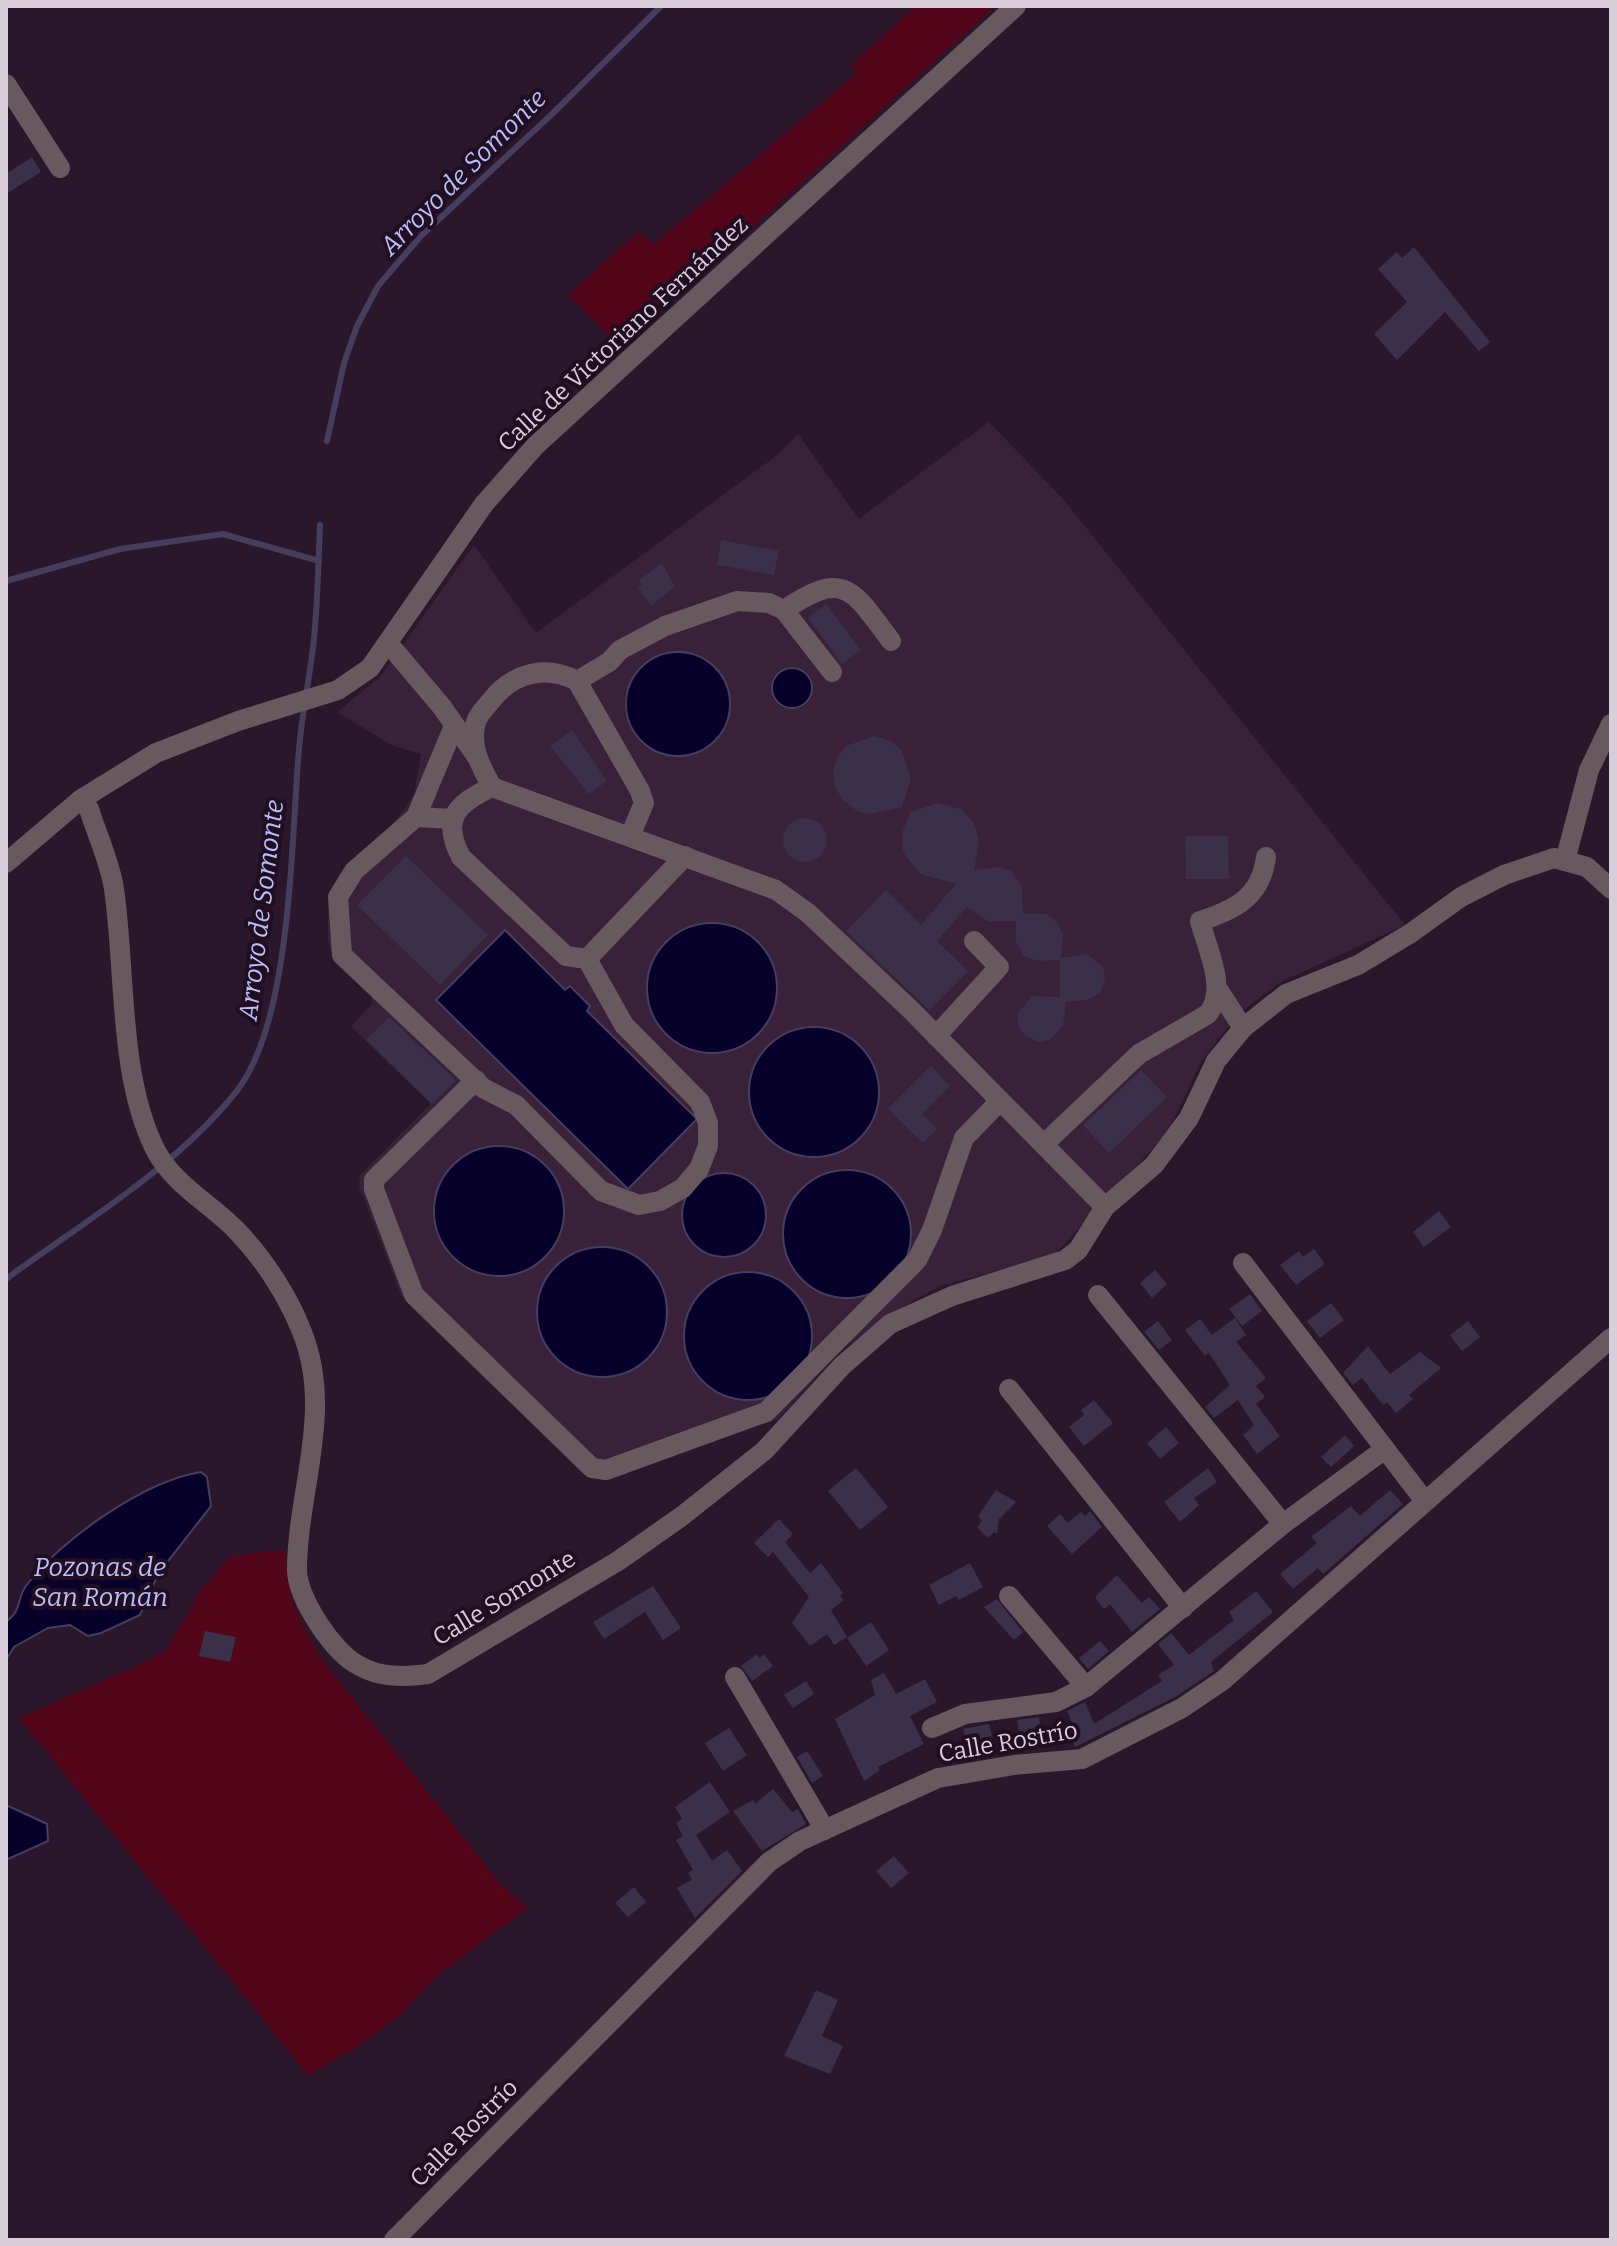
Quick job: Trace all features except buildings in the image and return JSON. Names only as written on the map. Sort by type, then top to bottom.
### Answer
[{"type":"street","name":"Calle de Victoriano Fernández","points":[[6,863],[80,800],[156,753],[238,721],[327,694],[370,668],[484,504],[536,445],[1016,6]]},
{"type":"street","points":[[6,84],[60,168]]},
{"type":"street","points":[[784,610],[813,592],[835,586],[847,590],[861,601],[891,641]]},
{"type":"street","points":[[577,681],[609,662],[620,650],[715,606],[757,601],[784,610],[832,672]]},
{"type":"street","points":[[388,643],[477,757],[492,787],[776,890],[808,913],[936,1036],[1105,1207]]},
{"type":"street","points":[[477,757],[476,720],[507,685],[525,674],[545,671],[562,673],[577,681],[640,791],[644,803],[630,836]]},
{"type":"street","points":[[1611,724],[1589,770],[1565,861],[1587,867],[1611,889]]},
{"type":"street","points":[[454,726],[416,817],[354,871],[338,897],[342,955],[476,1080],[516,1105],[601,1191],[639,1205],[660,1201],[683,1188],[699,1169],[708,1146],[708,1123],[700,1102],[624,1025],[587,959]]},
{"type":"street","points":[[492,787],[460,806],[452,819],[451,839],[461,857],[566,956],[587,959]]},
{"type":"street","name":"Calle Somonte","points":[[80,800],[89,809],[113,886],[133,1068],[141,1111],[157,1152],[177,1180],[237,1231],[267,1269],[302,1332],[316,1375],[315,1434],[297,1575],[306,1602],[337,1646],[356,1665],[392,1676],[428,1674],[618,1561],[756,1459],[842,1366],[890,1324],[952,1296],[1065,1260],[1078,1250],[1105,1207],[1154,1165],[1189,1118],[1216,1061],[1243,1028],[1286,994],[1358,965],[1411,933],[1461,897],[1504,875],[1554,858],[1565,861]]},
{"type":"street","points":[[416,817],[452,819]]},
{"type":"street","points":[[587,959],[685,856]]},
{"type":"street","points":[[1243,1028],[1219,991],[1200,921],[1244,903],[1258,888],[1266,857]]},
{"type":"street","points":[[936,1036],[999,967],[974,941]]},
{"type":"street","points":[[1044,1144],[1139,1054],[1208,1014],[1219,991]]},
{"type":"street","points":[[476,1080],[374,1180],[374,1189],[414,1295],[592,1468],[606,1470],[766,1412],[917,1260],[932,1230],[964,1138],[1000,1101]]},
{"type":"street","points":[[1243,1263],[1424,1500]]},
{"type":"street","points":[[1098,1295],[1283,1524]]},
{"type":"street","name":"Calle Rostrío","points":[[394,2240],[769,1862],[800,1841],[938,1778],[1082,1759],[1182,1708],[1222,1681],[1611,1338]]},
{"type":"street","points":[[1009,1389],[1183,1608]]},
{"type":"street","points":[[932,1728],[965,1714],[1056,1702],[1086,1687],[1283,1524],[1385,1449]]},
{"type":"street","points":[[1009,1596],[1086,1687]]},
{"type":"street","points":[[735,1677],[825,1830]]},
{"type":"shaded area","points":[[916,6],[995,6],[621,347],[568,295],[638,232],[654,244],[857,73],[851,65]]},
{"type":"shaded area","points":[[989,422],[1063,499],[1405,925],[1279,983],[1238,1014],[1201,1062],[1168,1132],[1053,1256],[940,1286],[884,1317],[840,1352],[778,1419],[609,1478],[574,1463],[401,1295],[359,1186],[360,1175],[431,1104],[351,1026],[372,1004],[371,995],[333,956],[328,942],[328,896],[335,883],[396,820],[414,795],[421,754],[393,746],[337,712],[380,677],[474,545],[536,633],[776,456],[798,434],[859,519]]},
{"type":"shaded area","points":[[284,1550],[294,1607],[317,1653],[500,1883],[528,1908],[437,1976],[396,2019],[354,2049],[308,2075],[19,1718],[152,1659],[168,1648],[200,1592],[230,1556]]},
{"type":"water","points":[[678,652],[698,656],[715,667],[726,684],[730,704],[726,724],[715,741],[698,752],[678,756],[658,752],[641,741],[630,724],[626,704],[630,684],[641,667],[658,656]]},
{"type":"water","points":[[792,668],[806,674],[812,688],[806,702],[792,708],[778,702],[772,688],[778,674]]},
{"type":"water","points":[[712,923],[737,928],[758,942],[772,963],[777,988],[772,1013],[758,1034],[737,1048],[712,1053],[687,1048],[666,1034],[652,1013],[647,988],[652,963],[666,942],[687,928]]},
{"type":"water","points":[[505,930],[565,990],[570,986],[590,1006],[587,1011],[697,1119],[628,1189],[436,1000]]},
{"type":"water","points":[[814,1027],[839,1032],[860,1046],[874,1067],[879,1092],[874,1117],[860,1138],[839,1152],[814,1157],[789,1152],[768,1138],[754,1117],[749,1092],[754,1067],[768,1046],[789,1032]]},
{"type":"water","points":[[499,1146],[524,1151],[545,1165],[559,1186],[564,1211],[559,1236],[545,1257],[524,1271],[499,1276],[474,1271],[453,1257],[439,1236],[434,1211],[439,1186],[453,1165],[474,1151]]},
{"type":"water","points":[[847,1170],[872,1175],[892,1189],[906,1209],[911,1234],[906,1259],[892,1279],[872,1293],[847,1298],[822,1293],[802,1279],[788,1259],[783,1234],[788,1209],[802,1189],[822,1175]]},
{"type":"water","points":[[724,1173],[747,1180],[759,1192],[766,1215],[759,1238],[747,1250],[724,1257],[701,1250],[689,1238],[682,1215],[689,1192],[701,1180]]},
{"type":"water","points":[[602,1247],[627,1252],[648,1266],[662,1287],[667,1312],[662,1337],[648,1358],[627,1372],[602,1377],[577,1372],[556,1358],[542,1337],[537,1312],[542,1287],[556,1266],[577,1252]]},
{"type":"water","points":[[748,1272],[772,1277],[793,1291],[807,1312],[812,1336],[807,1360],[793,1381],[772,1395],[748,1400],[724,1395],[703,1381],[689,1360],[684,1336],[689,1312],[703,1291],[724,1277]]},
{"type":"water","name":"Pozonas de San Román","points":[[201,1472],[207,1477],[211,1506],[158,1574],[140,1615],[88,1636],[70,1625],[48,1628],[14,1647],[6,1660],[6,1622],[15,1613],[26,1586],[41,1568],[81,1532],[130,1500],[154,1487]]},
{"type":"water","points":[[6,1805],[47,1824],[48,1841],[6,1860]]},
{"type":"waterway","name":"Arroyo de Somonte","points":[[327,441],[344,363],[357,326],[378,286],[421,236],[551,115],[661,6]]},
{"type":"waterway","name":"Arroyo de Somonte","points":[[6,1279],[127,1193],[185,1146],[236,1092],[254,1061],[268,1022],[286,928],[299,749],[315,632],[320,525]]},
{"type":"waterway","points":[[6,581],[120,549],[223,534],[319,561]]}]
